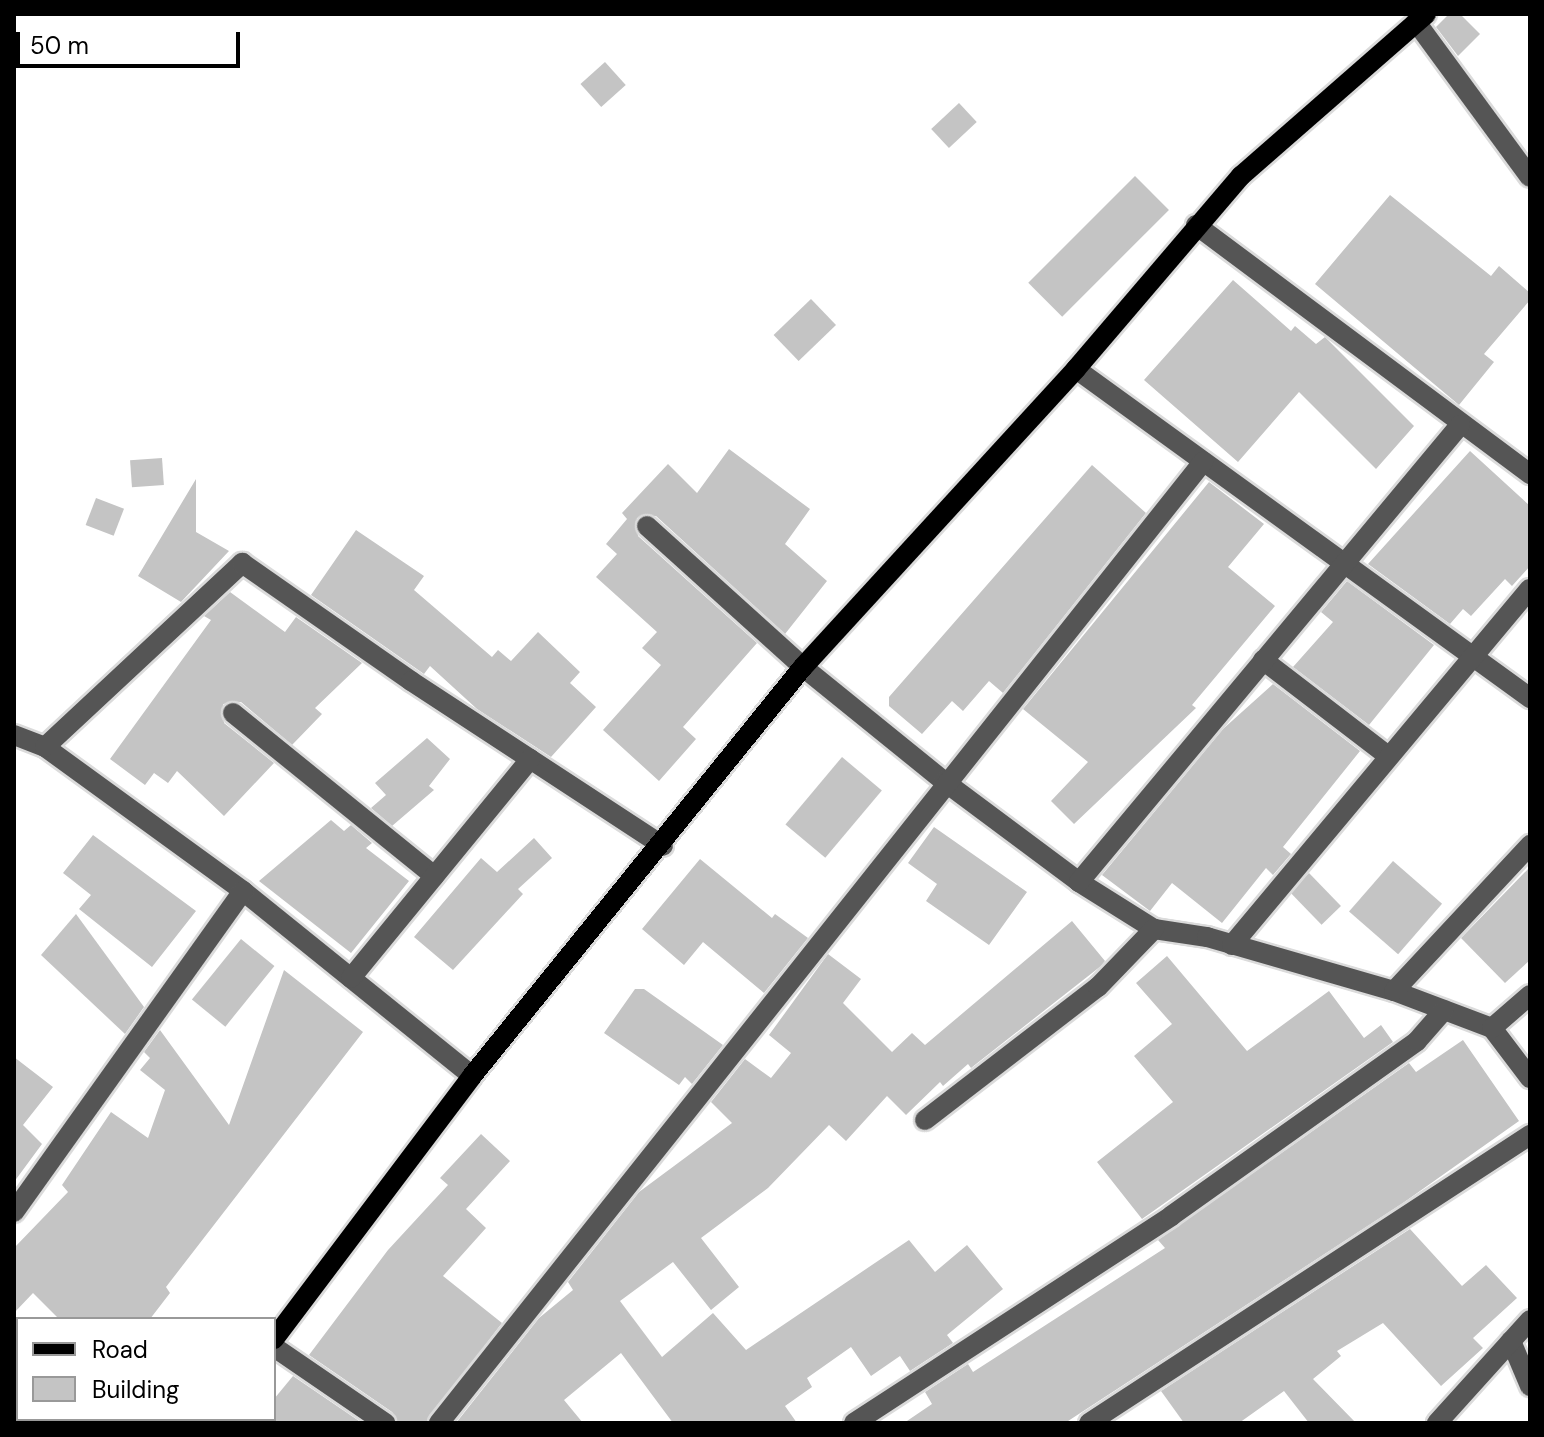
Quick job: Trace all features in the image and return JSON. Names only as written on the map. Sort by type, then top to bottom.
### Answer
[{"type":"main road","points":[[276,1336],[472,1076],[663,846],[803,667],[1076,369],[1241,176],[1421,18]]},
{"type":"street","points":[[1421,18],[1530,177]]},
{"type":"street","points":[[1196,225],[1460,425],[1530,474]]},
{"type":"street","points":[[1076,369],[1469,657],[1530,698]]},
{"type":"street","points":[[1079,882],[1460,425]]},
{"type":"street","points":[[439,1423],[945,782],[1203,462]]},
{"type":"street","points":[[647,526],[803,667],[945,782],[1079,882],[1154,929],[1232,945],[1394,991],[1492,1028],[1530,1078]]},
{"type":"street","points":[[45,747],[242,563],[663,846]]},
{"type":"street","points":[[1232,945],[1469,657],[1530,589]]},
{"type":"street","points":[[1263,660],[1388,756]]},
{"type":"street","points":[[233,713],[434,876]]},
{"type":"street","points":[[14,735],[45,747],[243,891],[472,1076]]},
{"type":"street","points":[[351,978],[530,759]]},
{"type":"street","points":[[1394,991],[1530,845]]},
{"type":"street","points":[[14,1212],[243,891]]},
{"type":"street","points":[[925,1120],[1098,987],[1154,929]]},
{"type":"street","points":[[1492,1028],[1530,995]]},
{"type":"street","points":[[854,1423],[1171,1216],[1417,1041],[1444,1010]]},
{"type":"street","points":[[1089,1423],[1530,1135]]},
{"type":"street","points":[[1437,1423],[1530,1320]]},
{"type":"street","points":[[1511,1341],[1530,1386]]},
{"type":"street","points":[[276,1348],[385,1423]]},
{"type":"building","points":[[1449,14],[1460,14],[1480,34],[1458,56],[1436,27]]},
{"type":"building","points":[[605,62],[626,85],[601,107],[580,84]]},
{"type":"building","points":[[959,103],[977,122],[949,148],[931,129]]},
{"type":"building","points":[[1135,176],[1169,210],[1062,317],[1028,283]]},
{"type":"building","points":[[1390,195],[1491,276],[1499,266],[1530,293],[1530,300],[1484,354],[1494,362],[1459,405],[1315,284]]},
{"type":"building","points":[[1233,280],[1291,331],[1295,326],[1316,344],[1325,337],[1414,426],[1376,469],[1299,392],[1238,462],[1144,380]]},
{"type":"building","points":[[811,299],[836,325],[799,361],[774,335]]},
{"type":"building","points":[[729,449],[810,509],[785,544],[827,581],[785,634],[656,516],[637,518],[638,536],[757,643],[683,727],[696,739],[659,781],[603,730],[661,665],[642,648],[657,632],[596,577],[617,554],[606,544],[627,519],[622,513],[668,464],[697,493]]},
{"type":"building","points":[[1470,451],[1530,506],[1530,566],[1512,586],[1505,579],[1471,616],[1463,609],[1450,624],[1368,564]]},
{"type":"building","points":[[162,458],[164,485],[132,487],[130,460]]},
{"type":"building","points":[[1092,465],[1146,513],[1003,693],[989,681],[963,711],[952,701],[922,734],[889,706],[889,697]]},
{"type":"building","points":[[196,479],[196,532],[229,551],[181,602],[138,576]]},
{"type":"building","points":[[1209,482],[1264,524],[1228,567],[1275,606],[1192,705],[1196,708],[1074,824],[1051,801],[1088,762],[1023,709]]},
{"type":"building","points":[[96,498],[124,509],[114,536],[86,525]]},
{"type":"building","points":[[356,530],[424,576],[414,590],[492,657],[498,650],[511,661],[538,632],[580,672],[570,683],[596,707],[551,757],[477,709],[430,666],[424,674],[311,595]]},
{"type":"building","points":[[1347,581],[1434,645],[1369,725],[1293,667],[1333,622],[1321,612]]},
{"type":"building","points":[[230,592],[285,632],[296,617],[362,663],[315,708],[322,714],[292,745],[241,702],[223,704],[224,723],[274,763],[224,816],[177,771],[168,783],[154,773],[145,785],[110,759],[211,620],[204,616]]},
{"type":"building","points":[[1273,684],[1360,751],[1283,847],[1291,854],[1273,875],[1266,868],[1222,923],[1172,883],[1150,911],[1102,875],[1223,729]]},
{"type":"building","points":[[427,738],[450,759],[429,786],[434,790],[392,826],[371,808],[386,795],[375,783]]},
{"type":"building","points":[[842,757],[882,790],[825,858],[785,824]]},
{"type":"building","points":[[331,820],[344,831],[351,825],[372,843],[366,848],[409,881],[351,953],[259,881]]},
{"type":"building","points":[[934,827],[1027,892],[989,945],[926,901],[937,884],[908,863]]},
{"type":"building","points":[[93,835],[196,911],[152,967],[79,909],[91,895],[63,873]]},
{"type":"building","points":[[534,838],[552,858],[518,889],[523,894],[453,970],[414,937],[481,858],[497,872]]},
{"type":"building","points":[[700,859],[772,918],[775,914],[808,938],[764,993],[703,942],[684,965],[642,929]]},
{"type":"building","points":[[1393,861],[1442,904],[1398,954],[1349,912]]},
{"type":"building","points":[[1530,867],[1530,960],[1505,983],[1461,938]]},
{"type":"building","points":[[1309,873],[1341,906],[1322,925],[1290,892]]},
{"type":"building","points":[[76,914],[144,1007],[125,1034],[41,955]]},
{"type":"building","points":[[1072,921],[1105,961],[1101,966],[971,1068],[968,1064],[943,1086],[940,1082],[906,1115],[887,1096],[846,1141],[829,1125],[768,1188],[701,1238],[739,1287],[711,1310],[673,1262],[620,1301],[662,1357],[713,1313],[746,1350],[909,1240],[935,1272],[967,1245],[1003,1289],[947,1335],[953,1343],[910,1371],[900,1356],[871,1376],[851,1347],[807,1378],[812,1387],[785,1406],[797,1423],[673,1423],[621,1353],[564,1400],[583,1423],[456,1423],[539,1318],[573,1290],[568,1282],[639,1192],[732,1123],[711,1102],[745,1059],[771,1078],[791,1053],[769,1035],[828,954],[861,979],[843,1003],[892,1052],[912,1033],[925,1045]]},
{"type":"building","points":[[241,939],[274,966],[225,1027],[192,1000]]},
{"type":"building","points":[[1167,956],[1247,1051],[1329,991],[1364,1038],[1381,1025],[1393,1042],[1142,1219],[1097,1162],[1173,1102],[1134,1056],[1172,1024],[1136,983]]},
{"type":"building","points":[[284,970],[363,1032],[166,1287],[170,1293],[152,1317],[57,1317],[33,1293],[14,1313],[14,1248],[68,1192],[62,1185],[111,1112],[148,1138],[165,1090],[140,1070],[150,1058],[144,1052],[160,1030],[229,1125]]},
{"type":"building","points":[[635,989],[644,989],[723,1045],[692,1084],[685,1077],[679,1085],[604,1033]]},
{"type":"building","points":[[1463,1040],[1519,1121],[1403,1203],[1065,1423],[904,1423],[932,1404],[925,1392],[968,1364],[973,1372],[1165,1248],[1158,1240],[1409,1063],[1416,1072]]},
{"type":"building","points":[[14,1057],[53,1087],[23,1125],[42,1144],[14,1182]]},
{"type":"building","points":[[481,1134],[510,1161],[466,1209],[486,1228],[443,1276],[502,1323],[426,1423],[398,1423],[392,1412],[309,1355],[388,1250],[448,1185],[440,1178]]},
{"type":"building","points":[[1410,1229],[1462,1286],[1486,1265],[1517,1298],[1473,1338],[1483,1348],[1441,1386],[1383,1323],[1337,1351],[1341,1356],[1313,1379],[1356,1423],[1309,1423],[1284,1391],[1239,1423],[1184,1423],[1161,1391]]},
{"type":"building","points":[[293,1376],[362,1423],[274,1423],[276,1397]]}]
